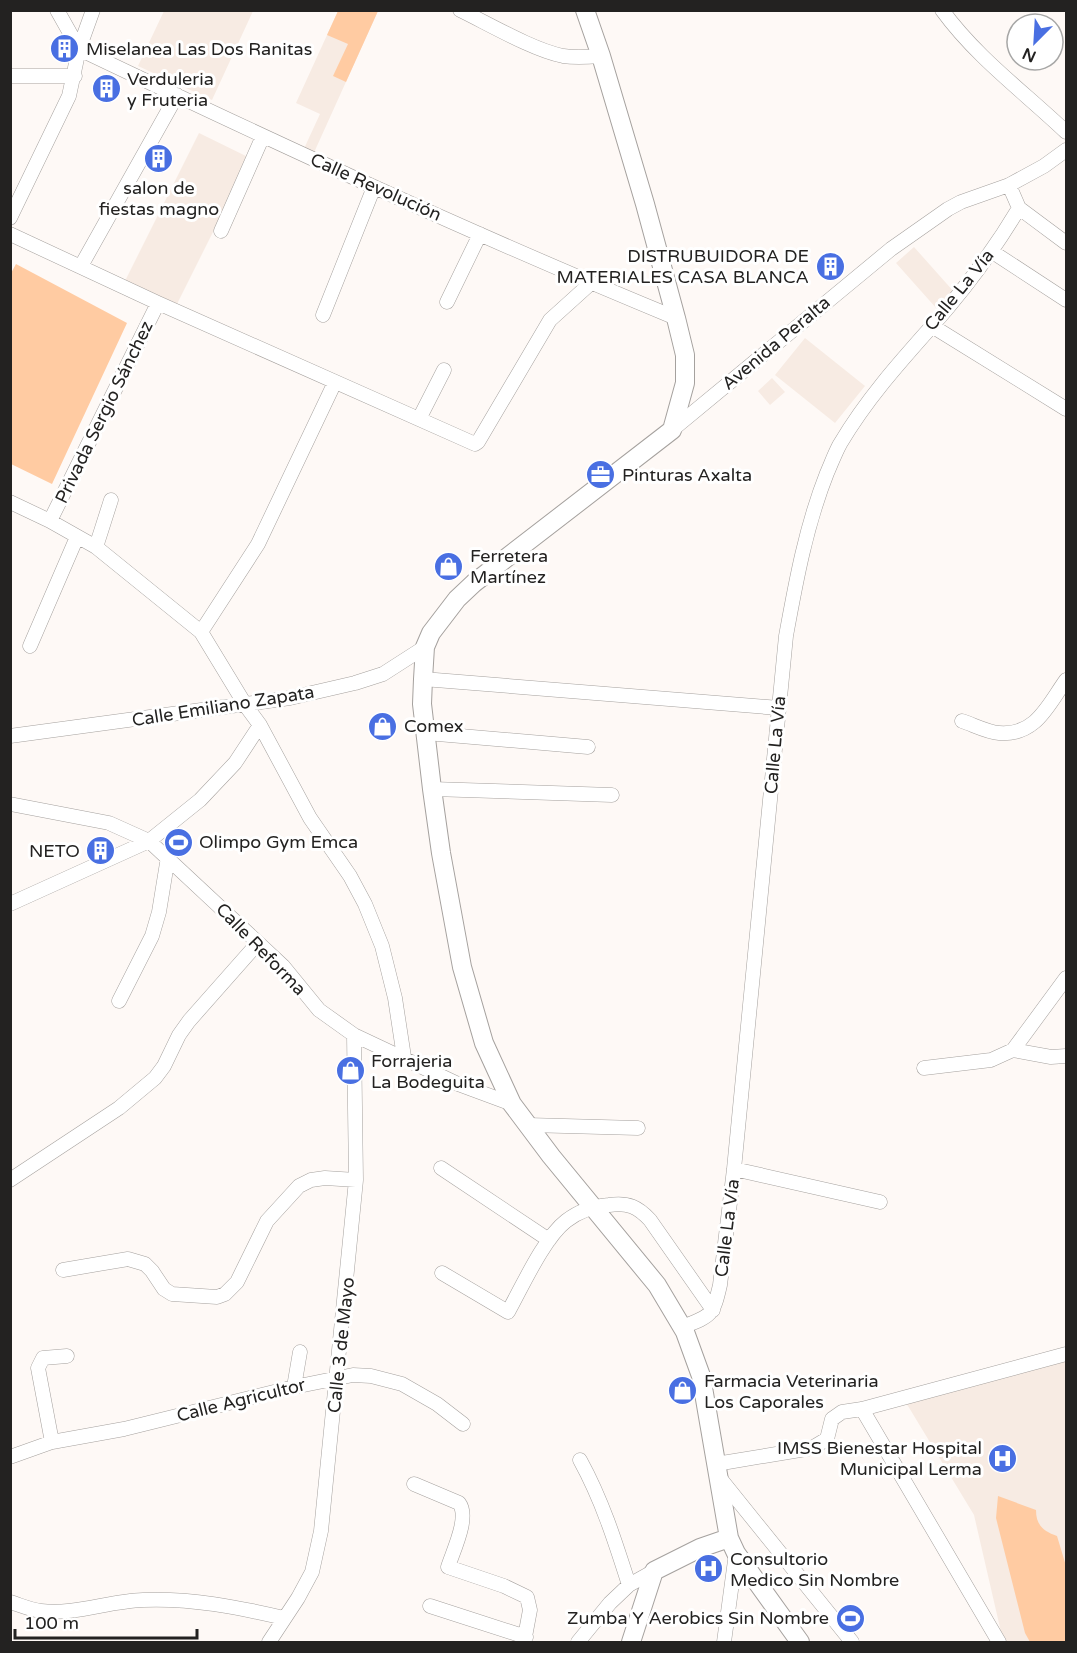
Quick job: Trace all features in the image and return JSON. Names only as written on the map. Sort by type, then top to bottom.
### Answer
[{"type":"main road","points":[[585,10],[645,204],[685,355],[686,377],[672,430],[474,583],[457,599],[431,633],[425,647],[422,704],[432,789],[441,854],[462,967],[484,1043],[512,1104],[551,1156],[657,1285],[682,1327],[701,1376],[733,1546],[800,1642]]},
{"type":"main road","points":[[631,1642],[654,1571],[700,1548],[733,1546]]},
{"type":"street","points":[[57,10],[80,49]]},
{"type":"street","points":[[10,218],[69,96],[80,49],[93,10]]},
{"type":"street","points":[[460,10],[563,56],[601,56]]},
{"type":"street","points":[[942,10],[956,29],[1001,75],[1032,99],[1066,132]]},
{"type":"street","name":"Calle Revolución","points":[[80,49],[374,187],[676,318]]},
{"type":"street","points":[[10,76],[75,76]]},
{"type":"street","points":[[81,266],[177,95]]},
{"type":"street","points":[[221,231],[262,135]]},
{"type":"street","name":"Avenida Peralta","points":[[672,430],[891,249],[948,209],[1010,185],[1044,166],[1066,150]]},
{"type":"street","points":[[1010,185],[1018,208],[1066,243]]},
{"type":"street","points":[[323,315],[374,187]]},
{"type":"street","name":"Calle La Vía","points":[[713,1310],[720,1285],[734,1169],[786,636],[801,556],[824,482],[839,446],[867,402],[932,326],[991,251],[1018,208]]},
{"type":"street","points":[[10,234],[158,303],[477,444],[550,320],[591,283]]},
{"type":"street","points":[[447,302],[480,234]]},
{"type":"street","points":[[991,251],[1066,300]]},
{"type":"street","name":"Privada Sergio Sánchez","points":[[50,521],[158,303]]},
{"type":"street","points":[[932,326],[1066,409]]},
{"type":"street","points":[[419,419],[444,370]]},
{"type":"street","points":[[201,632],[258,544],[334,382]]},
{"type":"street","points":[[96,547],[111,500]]},
{"type":"street","points":[[10,502],[96,547],[201,632],[260,725],[310,818],[350,876],[365,904],[382,946],[395,998],[404,1057]]},
{"type":"street","points":[[30,646],[77,537]]},
{"type":"street","name":"Calle Emiliano Zapata","points":[[10,736],[246,706],[290,698],[383,674],[425,647]]},
{"type":"street","points":[[423,679],[779,708]]},
{"type":"street","points":[[962,721],[999,733],[1021,732],[1029,728],[1042,714],[1066,680]]},
{"type":"street","points":[[10,904],[149,841],[200,800],[235,763],[260,725]]},
{"type":"street","points":[[426,733],[588,747]]},
{"type":"street","points":[[432,789],[612,795]]},
{"type":"street","name":"Calle Reforma","points":[[10,804],[109,823],[149,841],[283,966],[319,1010],[354,1035],[458,1084],[512,1104]]},
{"type":"street","points":[[119,1001],[152,936],[159,912],[168,857]]},
{"type":"street","points":[[10,1180],[119,1108],[155,1078],[189,1021],[258,943]]},
{"type":"street","points":[[924,1068],[991,1060],[1013,1050],[1066,978]]},
{"type":"street","name":"Calle 3 de Mayo","points":[[269,1642],[312,1572],[321,1532],[356,1180],[354,1035]]},
{"type":"street","points":[[1013,1050],[1051,1057],[1066,1056]]},
{"type":"street","points":[[528,1125],[638,1128]]},
{"type":"street","points":[[441,1168],[549,1240]]},
{"type":"street","points":[[734,1169],[880,1202]]},
{"type":"street","points":[[63,1270],[128,1258],[145,1264],[164,1288],[172,1294],[217,1297],[225,1294],[237,1282],[267,1221],[299,1186],[311,1180],[325,1178],[356,1180]]},
{"type":"street","points":[[442,1273],[508,1312],[549,1240],[565,1222],[594,1206],[630,1205],[639,1209],[663,1238],[713,1310],[708,1316],[682,1327]]},
{"type":"street","points":[[294,1387],[300,1352]]},
{"type":"street","points":[[852,1642],[717,1470],[812,1448],[827,1439],[832,1419],[842,1412],[862,1409],[1066,1354]]},
{"type":"street","points":[[52,1442],[38,1368],[43,1358],[67,1356]]},
{"type":"street","name":"Calle Agricultor","points":[[10,1457],[52,1442],[124,1429],[294,1387],[353,1375],[371,1376],[402,1384],[437,1404],[463,1424]]},
{"type":"street","points":[[862,1409],[999,1642]]},
{"type":"street","points":[[580,1460],[596,1489],[607,1517],[629,1585]]},
{"type":"street","points":[[414,1484],[459,1503],[463,1508],[463,1521],[448,1567],[504,1586],[527,1597],[530,1610],[525,1640],[430,1606]]},
{"type":"street","points":[[724,1642],[733,1546]]},
{"type":"street","points":[[578,1642],[610,1603],[629,1585],[654,1571]]},
{"type":"street","points":[[10,1602],[41,1611],[66,1611],[139,1600],[181,1599],[238,1607],[285,1618]]},
{"type":"shaded area","points":[[164,11],[253,11],[212,100],[138,66]]},
{"type":"shaded area","points":[[338,11],[378,11],[312,157],[302,153],[320,114],[296,103]]},
{"type":"shaded area","points":[[338,11],[378,11],[346,82],[333,76],[348,44],[327,35]]},
{"type":"shaded area","points":[[199,133],[250,158],[176,306],[125,281]]},
{"type":"shaded area","points":[[914,247],[955,293],[937,309],[896,263]]},
{"type":"shaded area","points":[[16,264],[127,323],[52,484],[11,464],[10,275]]},
{"type":"shaded area","points":[[805,338],[865,386],[835,423],[775,375]]},
{"type":"shaded area","points":[[772,378],[785,392],[770,405],[758,391]]},
{"type":"shaded area","name":"IMSS Bienestar Hospital Municipal Lerma","points":[[1066,1360],[1066,1642],[1007,1642],[1001,1632],[974,1515],[905,1401]]},
{"type":"shaded area","points":[[998,1496],[1036,1510],[1037,1520],[1041,1527],[1057,1536],[1066,1566],[1066,1642],[1030,1642],[1025,1633],[996,1518]]},
{"type":"place","name":"Miselanea Las Dos Ranitas","points":[[65,49]]},
{"type":"place","name":"Verduleria y Fruteria","points":[[106,89]]},
{"type":"place","name":"salon de fiestas magno","points":[[159,159]]},
{"type":"place","name":"DISTRUBUIDORA DE MATERIALES CASA BLANCA","points":[[830,266]]},
{"type":"place","name":"Pinturas Axalta","points":[[601,475]]},
{"type":"place","name":"Ferretera Martínez","points":[[449,566]]},
{"type":"place","name":"Comex","points":[[383,726]]},
{"type":"place","name":"Olimpo Gym Emca","points":[[178,842]]},
{"type":"place","name":"NETO","points":[[101,851]]},
{"type":"place","name":"Forrajeria La Bodeguita","points":[[350,1071]]},
{"type":"place","name":"Farmacia Veterinaria Los Caporales","points":[[683,1391]]},
{"type":"place","name":"IMSS Bienestar Hospital Municipal Lerma","points":[[1003,1458]]},
{"type":"place","name":"Consultorio Medico Sin Nombre","points":[[709,1569]]},
{"type":"place","name":"Zumba Y Aerobics Sin Nombre","points":[[850,1618]]}]
